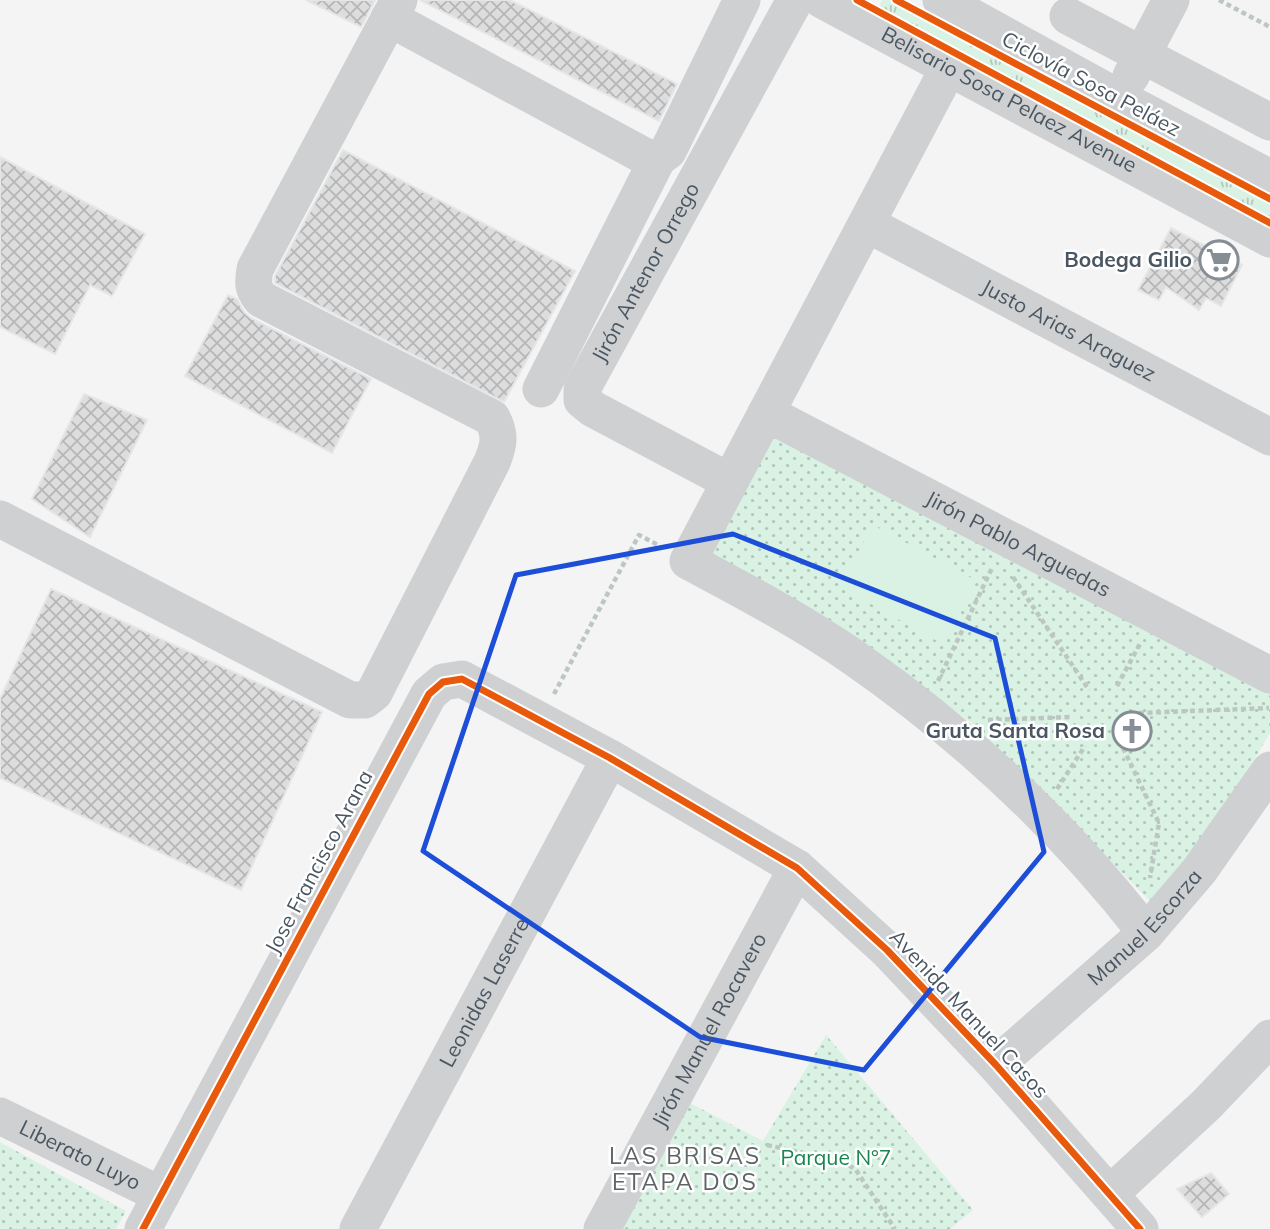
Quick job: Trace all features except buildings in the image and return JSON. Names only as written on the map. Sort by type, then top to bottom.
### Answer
[{"type":"street","points":[[541,389],[658,158],[668,150],[743,0]]},
{"type":"street","name":"Jirón Antenor Orrego","points":[[729,481],[593,409],[582,400],[582,389],[795,0]]},
{"type":"street","name":"Belisario Sosa Pelaez Avenue","points":[[822,0],[1270,239]]},
{"type":"street","points":[[941,0],[1270,178]]},
{"type":"street","points":[[1119,98],[1171,0]]},
{"type":"street","points":[[0,519],[350,700],[365,700],[374,693],[492,462],[499,445],[498,430],[492,418],[261,299],[253,288],[253,280],[255,269],[394,9],[648,158],[658,158]]},
{"type":"street","points":[[1068,16],[1270,122]]},
{"type":"street","points":[[949,67],[688,561],[783,613],[852,656],[928,712],[1000,774],[1068,840],[1146,933]]},
{"type":"street","name":"Justo Arias Araguez","points":[[867,224],[1270,437]]},
{"type":"street","name":"Jirón Pablo Arguedas","points":[[766,413],[1270,676]]},
{"type":"street","name":"Jose Francisco Arana","points":[[143,1229],[429,694],[443,682],[462,679],[610,758]]},
{"type":"street","name":"Avenida Manuel Casos","points":[[610,758],[797,868],[887,950],[996,1065],[1140,1229]]},
{"type":"street","name":"Leonidas Laserre","points":[[358,1229],[610,758]]},
{"type":"street","name":"Manuel Escorza","points":[[996,1065],[1146,933],[1199,871],[1270,770]]},
{"type":"street","name":"Jirón Manuel Rocavero","points":[[602,1229],[797,868]]},
{"type":"street","points":[[1110,1194],[1206,1105],[1270,1038]]},
{"type":"street","name":"Liberato Luyo","points":[[0,1116],[160,1195]]},
{"type":"path","points":[[1219,0],[1270,27]]},
{"type":"path","points":[[541,720],[639,535]]},
{"type":"path","points":[[935,688],[998,556]]},
{"type":"path","points":[[1006,567],[1089,691]]},
{"type":"path","points":[[1117,686],[1145,635]]},
{"type":"path","points":[[1139,713],[1270,708]]},
{"type":"path","points":[[976,721],[1071,716]]},
{"type":"path","points":[[1055,793],[1085,746]]},
{"type":"path","points":[[1123,748],[1158,823],[1147,891]]},
{"type":"path","points":[[767,1145],[844,1162],[856,1170],[895,1229]]},
{"type":"highlighted area","points":[[733,534],[995,638],[1044,852],[864,1070],[700,1037],[423,851],[516,575]]},
{"type":"green space","points":[[882,0],[896,0],[1270,198],[1270,220],[877,11]]},
{"type":"green space","points":[[771,432],[1270,692],[1270,733],[1217,821],[1150,901],[972,723],[815,612],[711,556]]},
{"type":"green space","points":[[873,525],[977,581],[944,645],[839,586]]},
{"type":"green space","name":"Parque N°7","points":[[826,1035],[973,1210],[950,1229],[617,1229],[688,1102],[763,1141]]},
{"type":"green space","points":[[0,1142],[126,1211],[116,1229],[0,1229]]},
{"type":"cycle path","points":[[857,0],[1270,223]]},
{"type":"cycle path","name":"Ciclovía Sosa Peláez","points":[[896,0],[1270,199]]},
{"type":"cycle path","points":[[143,1229],[429,694],[443,682],[462,679],[610,758],[797,868],[887,950],[996,1065],[1140,1229]]},
{"type":"place","name":"Bodega Gilio","points":[[1219,260]]},
{"type":"place","name":"Gruta Santa Rosa","points":[[1132,731]]},
{"type":"district","name":"LAS BRISAS ETAPA DOS","points":[[685,1169]]}]
